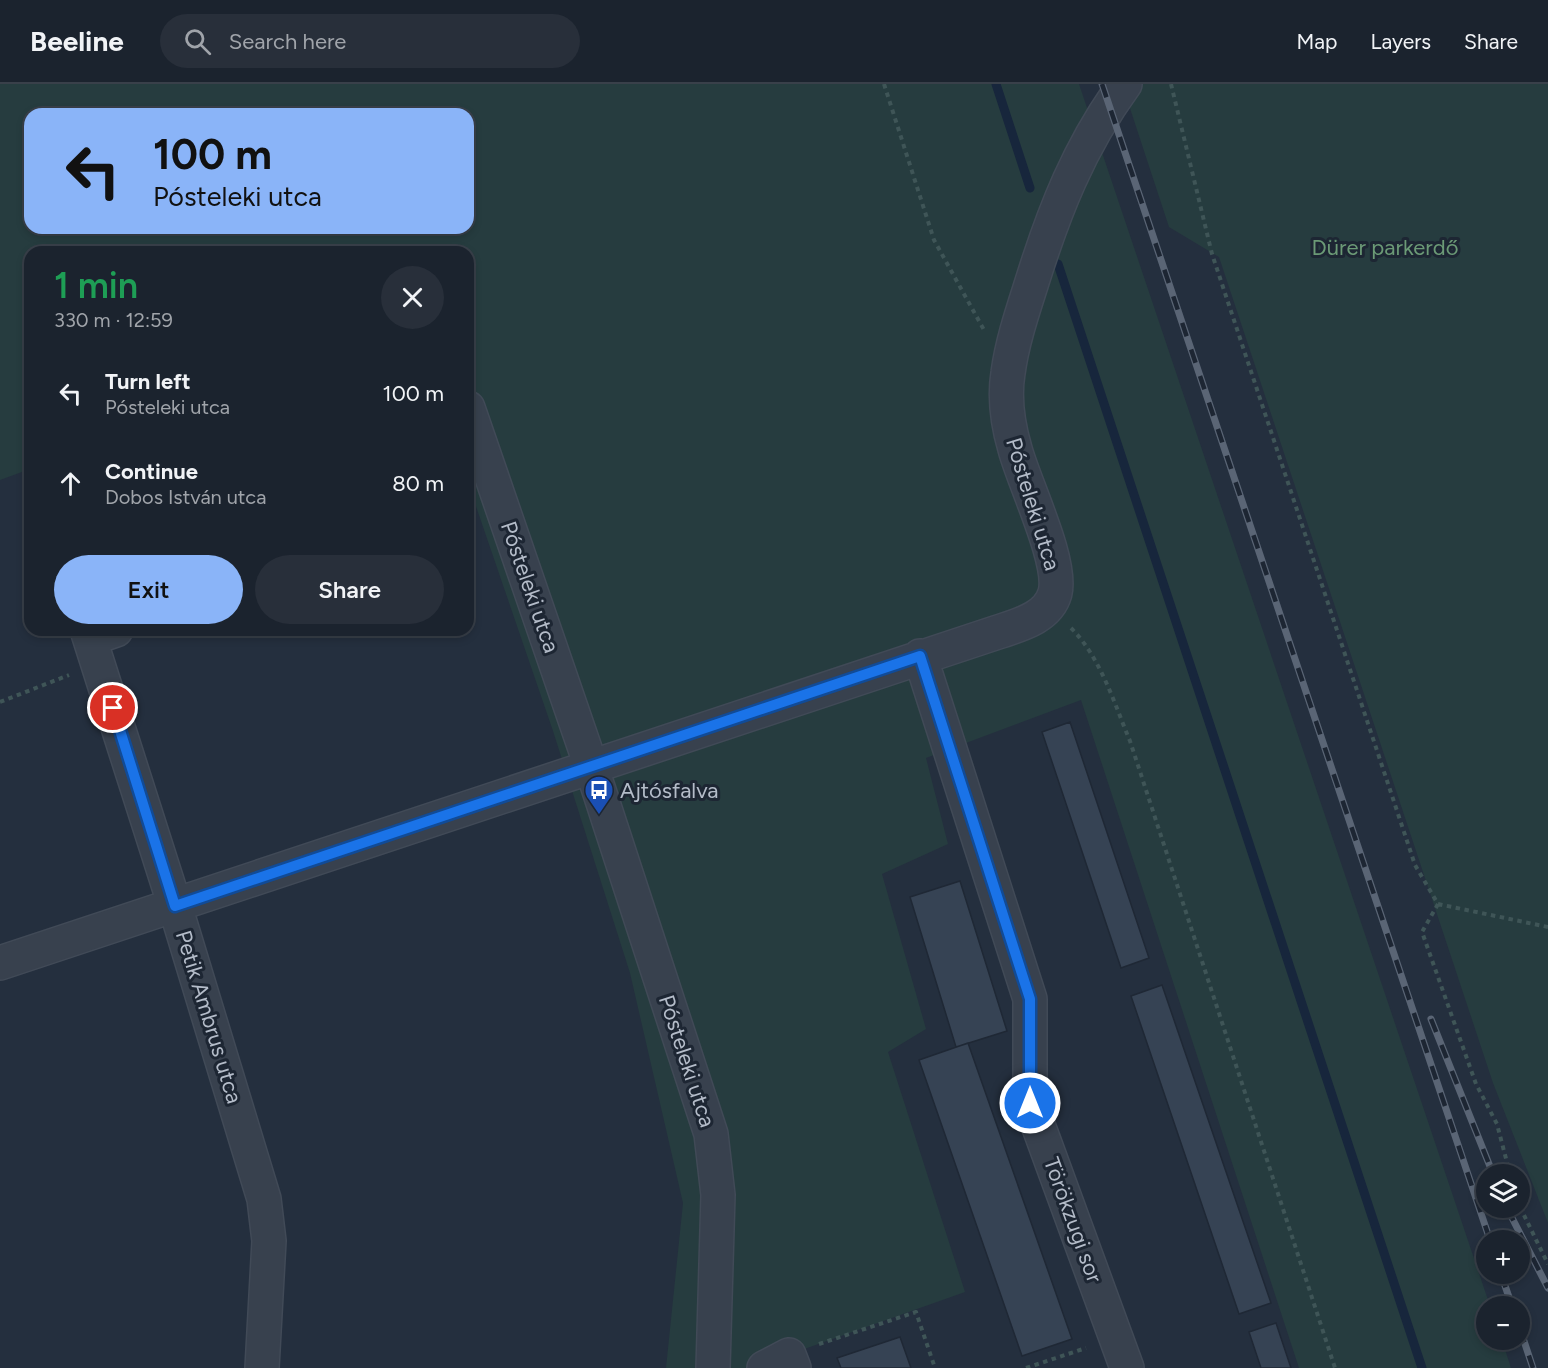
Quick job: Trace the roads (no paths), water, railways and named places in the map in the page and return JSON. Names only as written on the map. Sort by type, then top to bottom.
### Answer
[{"type":"street","name":"Pósteleki utca","points":[[591,766],[1025,622],[1049,606],[1055,593],[1055,570],[1015,451],[1006,407],[1008,373],[1022,314],[1051,222],[1073,169],[1109,106],[1125,84]]},
{"type":"street","name":"Pósteleki utca","points":[[474,425],[591,766],[711,1134],[718,1195],[713,1368]]},
{"type":"street","name":"Petik Ambrus utca","points":[[98,641],[264,1199],[269,1241],[262,1368]]},
{"type":"street","name":"Törökzugi sor","points":[[920,656],[1030,999],[1030,1103],[1121,1353]]},
{"type":"street","points":[[0,963],[591,766]]},
{"type":"waterway","points":[[996,84],[1030,188]]},
{"type":"waterway","points":[[1058,264],[1422,1368]]},
{"type":"railway","points":[[1102,84],[1487,1230]]},
{"type":"railway","points":[[1431,1019],[1489,1164]]},
{"type":"railway","points":[[1512,1218],[1548,1288]]},
{"type":"railway","points":[[1504,1284],[1509,1296]]},
{"type":"railway","points":[[1527,1350],[1533,1368]]},
{"type":"place","name":"Ajtósfalva","points":[[599,816]]},
{"type":"park label","name":"Dürer parkerdő","points":[[1385,247]]}]
